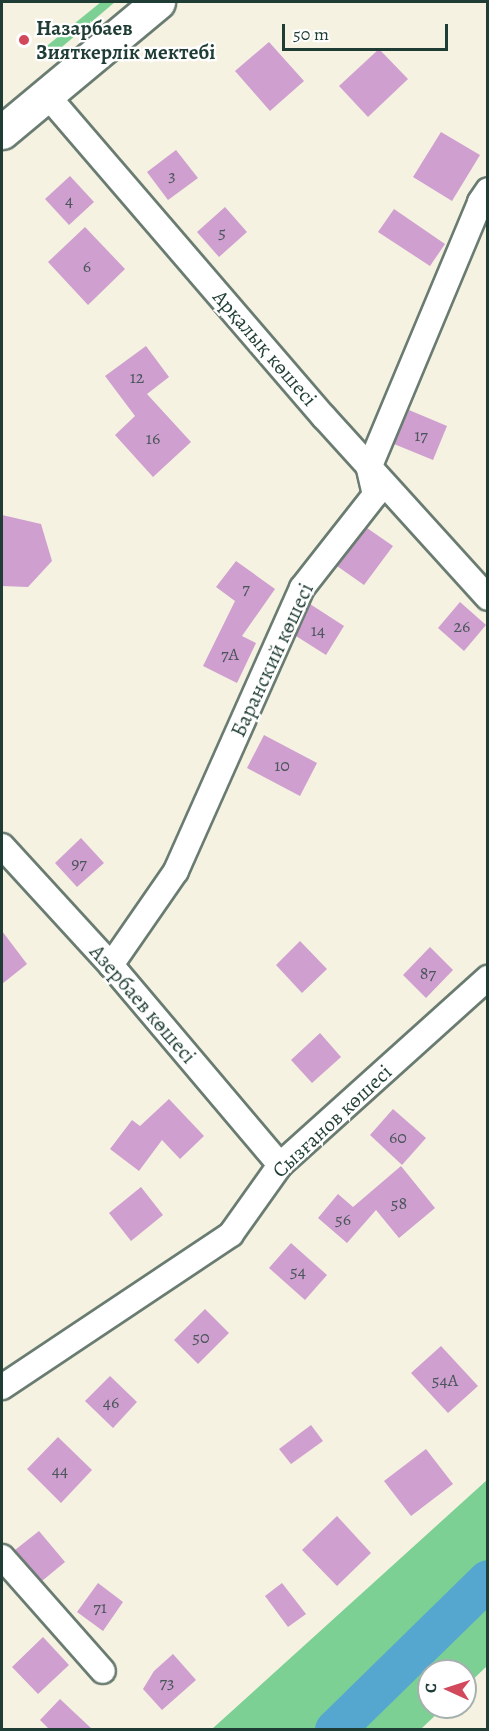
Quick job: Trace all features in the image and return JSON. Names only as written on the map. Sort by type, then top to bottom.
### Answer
[{"type":"street","points":[[2,132],[158,2]]},
{"type":"street","name":"Арқалық көшесі","points":[[46,94],[369,468],[488,598]]},
{"type":"street","points":[[369,468],[480,202],[488,190]]},
{"type":"street","name":"Баранский көшесі","points":[[111,965],[176,871],[302,588],[375,495],[369,468]]},
{"type":"street","name":"Азербаев көшесі","points":[[2,846],[111,965],[279,1165]]},
{"type":"street","name":"Сызғанов көшесі","points":[[2,1387],[231,1234],[279,1165],[488,978]]},
{"type":"street","points":[[2,1557],[103,1671]]},
{"type":"green space","points":[[101,2],[115,2],[50,57],[43,49]]},
{"type":"green space","points":[[487,1480],[487,1666],[477,1676],[477,1659],[417,1659],[417,1719],[431,1719],[421,1729],[212,1729]]},
{"type":"building","points":[[269,42],[304,81],[270,111],[235,71]]},
{"type":"building","points":[[379,49],[408,79],[368,117],[339,86]]},
{"type":"building","points":[[441,132],[480,155],[452,201],[413,177]]},
{"type":"building","points":[[176,150],[198,178],[168,200],[147,172]]},
{"type":"building","points":[[70,176],[94,202],[69,225],[45,199]]},
{"type":"building","points":[[225,207],[247,232],[219,257],[197,232]]},
{"type":"building","points":[[394,209],[445,244],[430,266],[378,232]]},
{"type":"building","points":[[85,227],[125,269],[88,305],[48,262]]},
{"type":"building","points":[[146,346],[169,377],[147,394],[191,442],[153,477],[115,435],[135,416],[105,376]]},
{"type":"building","points":[[409,410],[447,426],[433,460],[394,444]]},
{"type":"building","points":[[2,515],[41,524],[52,561],[28,587],[2,586]]},
{"type":"building","points":[[367,528],[393,546],[364,585],[337,566]]},
{"type":"building","points":[[236,561],[275,589],[242,636],[256,643],[237,683],[203,666],[235,601],[216,587]]},
{"type":"building","points":[[460,602],[486,625],[464,651],[438,628]]},
{"type":"building","points":[[310,604],[344,626],[326,655],[296,636]]},
{"type":"building","points":[[264,735],[317,763],[300,796],[247,768]]},
{"type":"building","points":[[81,838],[104,863],[77,887],[55,863]]},
{"type":"building","points":[[2,931],[27,964],[2,984]]},
{"type":"building","points":[[300,941],[327,969],[302,993],[276,965]]},
{"type":"building","points":[[430,947],[453,970],[426,998],[403,975]]},
{"type":"building","points":[[320,1033],[341,1057],[312,1083],[291,1060]]},
{"type":"building","points":[[169,1099],[204,1136],[180,1159],[162,1140],[139,1171],[110,1149],[132,1120],[140,1126]]},
{"type":"building","points":[[393,1109],[426,1138],[402,1165],[370,1135]]},
{"type":"building","points":[[401,1166],[435,1208],[399,1238],[376,1210],[347,1243],[318,1218],[338,1194],[353,1207]]},
{"type":"building","points":[[141,1187],[163,1215],[131,1241],[109,1213]]},
{"type":"building","points":[[291,1243],[327,1275],[305,1300],[269,1268]]},
{"type":"building","points":[[205,1309],[229,1333],[198,1364],[174,1340]]},
{"type":"building","points":[[441,1346],[478,1386],[448,1413],[411,1373]]},
{"type":"building","points":[[110,1376],[137,1402],[113,1428],[85,1401]]},
{"type":"building","points":[[311,1425],[323,1441],[291,1464],[279,1449]]},
{"type":"building","points":[[58,1437],[92,1470],[61,1503],[27,1469]]},
{"type":"building","points":[[426,1449],[453,1484],[411,1516],[384,1481]]},
{"type":"building","points":[[337,1516],[371,1553],[337,1586],[302,1550]]},
{"type":"building","points":[[39,1531],[65,1562],[42,1581],[15,1550]]},
{"type":"building","points":[[98,1583],[123,1602],[103,1631],[77,1612]]},
{"type":"building","points":[[282,1583],[306,1614],[288,1627],[265,1596]]},
{"type":"building","points":[[43,1637],[69,1665],[38,1694],[12,1667]]},
{"type":"building","points":[[173,1654],[196,1680],[162,1710],[143,1689],[154,1671]]},
{"type":"building","points":[[60,1699],[93,1730],[50,1730],[40,1720]]},
{"type":"waterway","points":[[335,1730],[488,1580]]},
{"type":"place","name":"Назарбаев Зияткерлік мектебі","points":[[24,40]]}]
